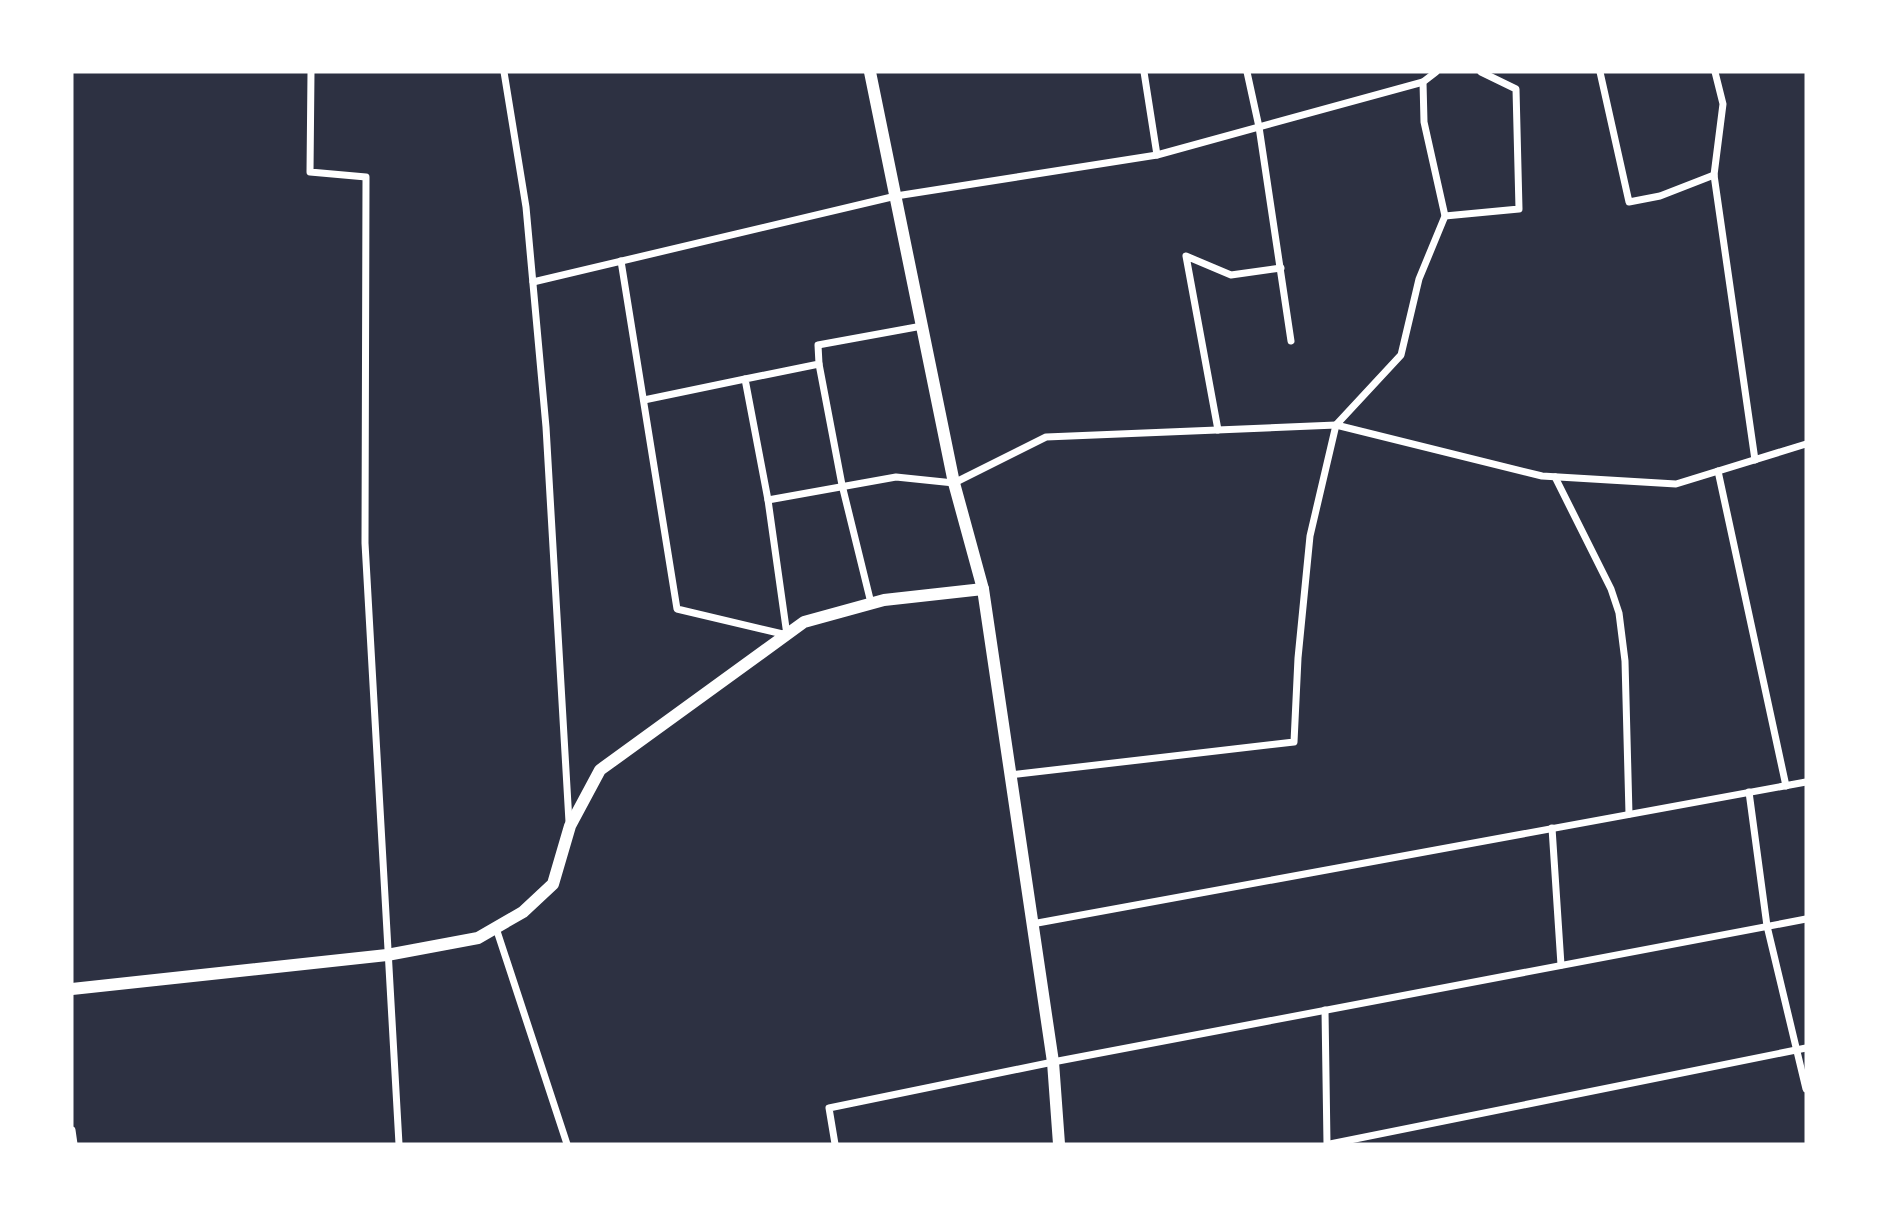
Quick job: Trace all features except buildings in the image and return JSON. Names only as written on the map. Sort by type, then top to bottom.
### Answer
[{"type":"street","points":[[311,72],[310,172],[366,177],[365,543],[399,1144]]},
{"type":"street","points":[[504,72],[526,207],[546,427],[570,826]]},
{"type":"street","points":[[870,72],[954,483],[983,589],[1052,1062],[1059,1144]]},
{"type":"street","points":[[1144,72],[1157,155]]},
{"type":"street","points":[[1247,72],[1259,127],[1291,341]]},
{"type":"street","points":[[533,282],[896,196],[1157,155],[1423,82],[1436,72]]},
{"type":"street","points":[[1445,216],[1519,209],[1516,89],[1481,72]]},
{"type":"street","points":[[1600,72],[1629,202],[1660,196],[1714,175]]},
{"type":"street","points":[[1715,72],[1723,104],[1714,175],[1755,460]]},
{"type":"street","points":[[1010,775],[1294,742],[1298,658],[1310,536],[1336,425],[1401,355],[1419,279],[1445,216],[1424,122],[1423,82]]},
{"type":"street","points":[[1219,430],[1186,256],[1231,275],[1281,268]]},
{"type":"street","points":[[621,261],[677,609],[787,635]]},
{"type":"street","points":[[871,603],[842,485],[818,345],[922,326]]},
{"type":"street","points":[[644,400],[820,364]]},
{"type":"street","points":[[745,380],[768,500],[787,635]]},
{"type":"street","points":[[768,500],[896,477],[954,483],[1046,437],[1336,425],[1542,476],[1676,484],[1806,444]]},
{"type":"street","points":[[1718,471],[1786,786]]},
{"type":"street","points":[[1555,477],[1611,589],[1619,614],[1625,661],[1629,814]]},
{"type":"street","points":[[72,989],[387,955],[478,938],[523,912],[553,884],[570,826],[600,770],[804,622],[884,600],[983,589]]},
{"type":"street","points":[[1032,924],[1806,782]]},
{"type":"street","points":[[1749,792],[1766,926],[1806,1089]]},
{"type":"street","points":[[1552,828],[1561,965]]},
{"type":"street","points":[[835,1144],[829,1108],[1052,1062],[1806,919]]},
{"type":"street","points":[[496,928],[567,1144]]},
{"type":"street","points":[[1325,1010],[1329,1144],[1806,1048]]},
{"type":"street","points":[[72,1130],[74,1144]]}]
